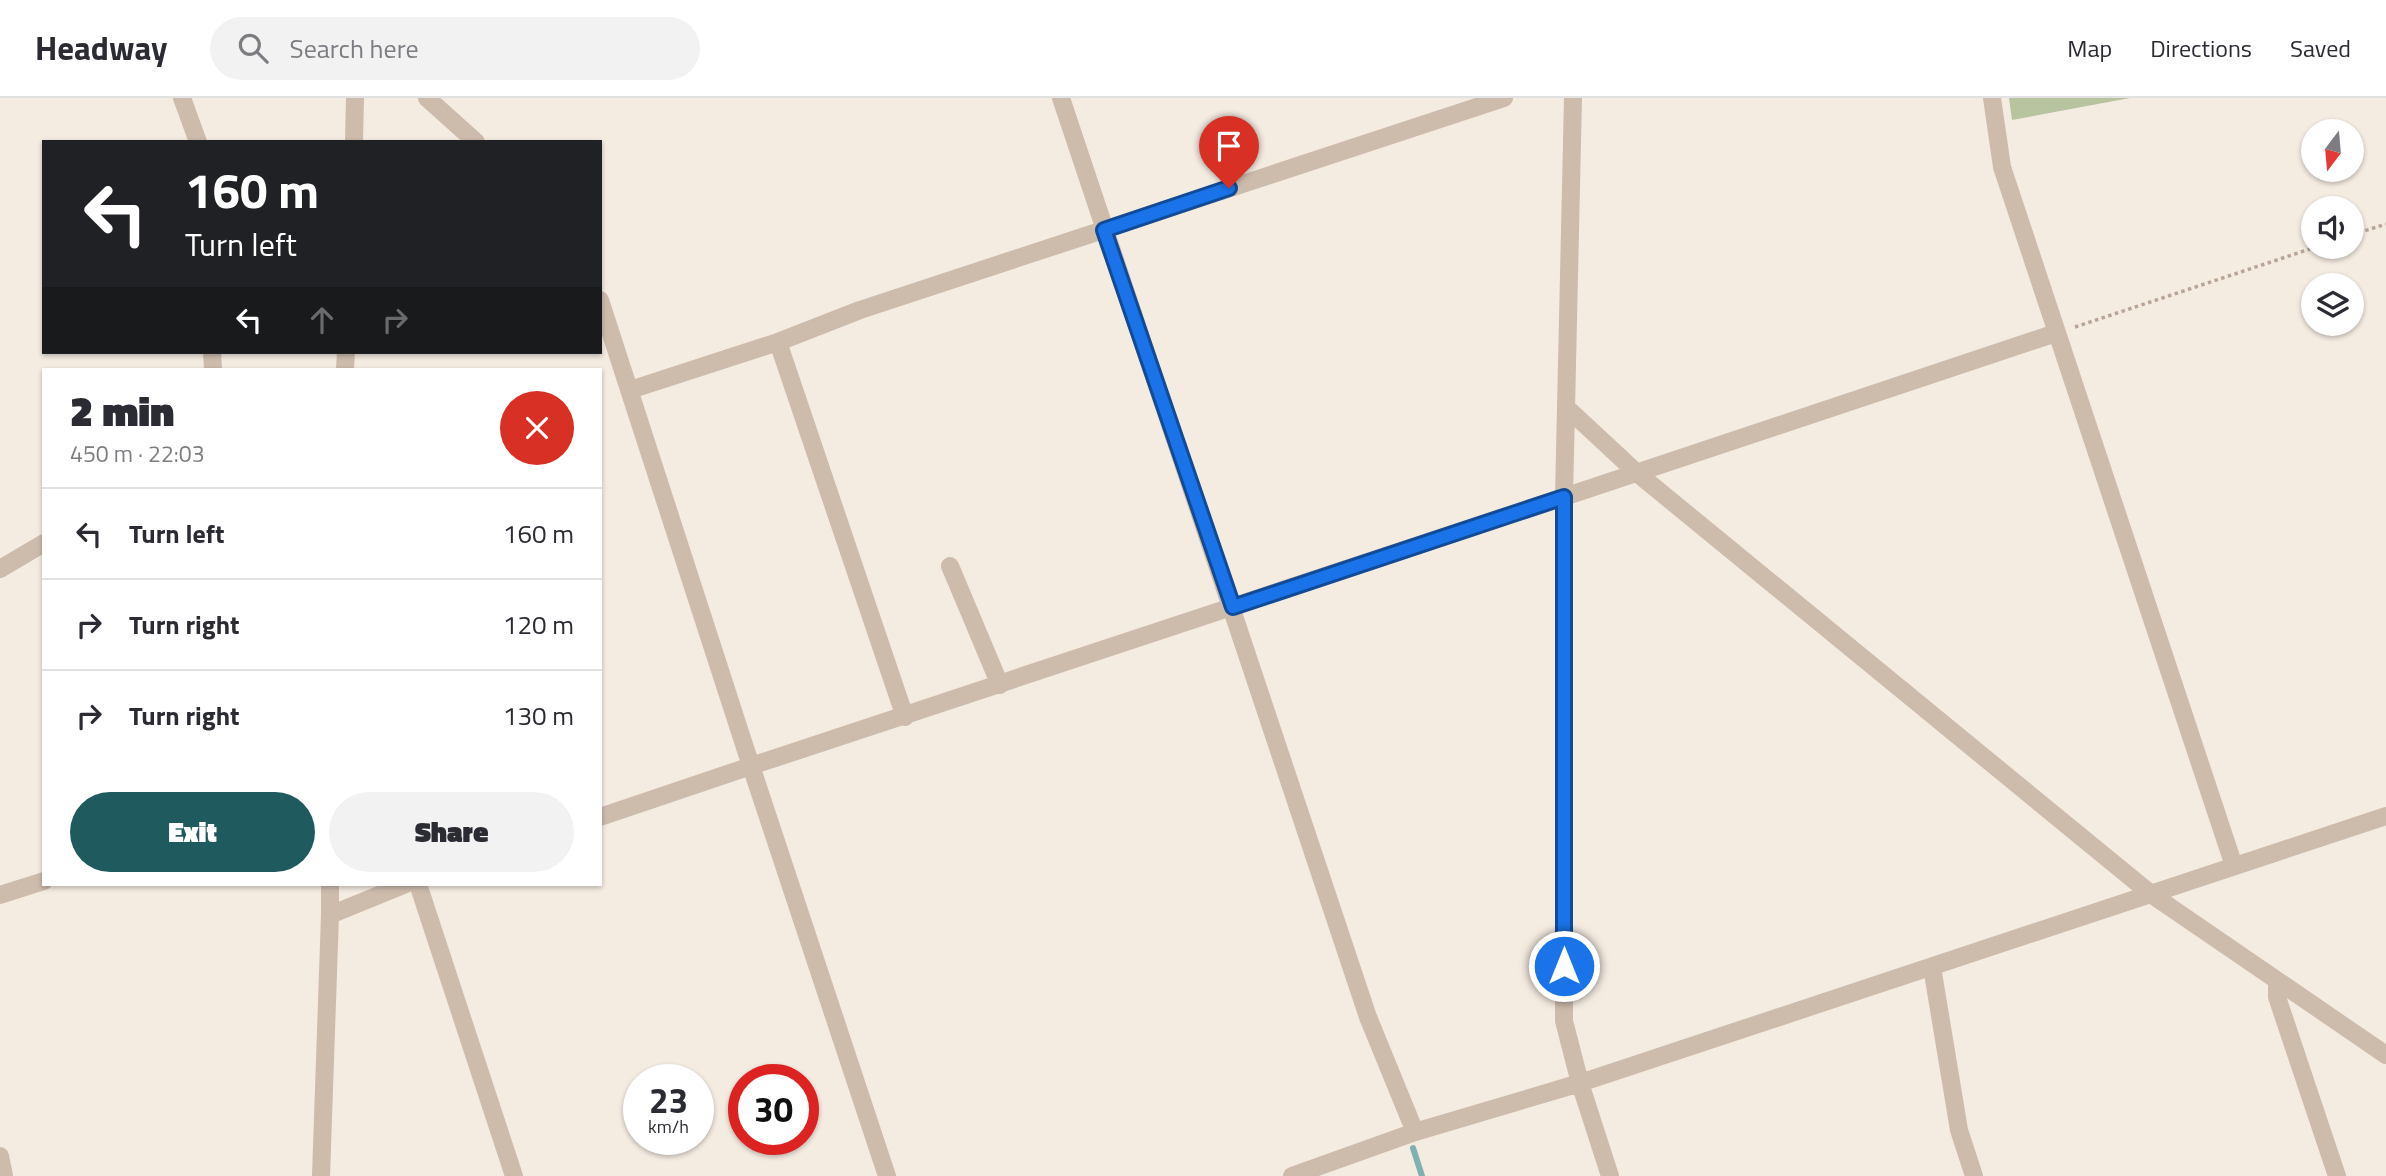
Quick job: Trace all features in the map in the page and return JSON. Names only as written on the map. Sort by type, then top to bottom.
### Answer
[{"type":"street","points":[[182,98],[197,140]]},
{"type":"street","points":[[354,140],[355,98]]},
{"type":"street","points":[[427,98],[474,140]]},
{"type":"street","points":[[1061,98],[1368,1017],[1415,1132]]},
{"type":"street","points":[[630,390],[778,342],[860,310],[1504,98]]},
{"type":"street","points":[[1573,98],[1564,497],[1564,1021],[1580,1083],[1610,1176]]},
{"type":"street","points":[[1992,98],[2002,167],[2234,866]]},
{"type":"street","points":[[602,306],[887,1176]]},
{"type":"street","points":[[602,816],[2056,333]]},
{"type":"street","points":[[778,342],[905,717]]},
{"type":"street","points":[[1566,407],[1637,474],[2151,894],[2386,1055]]},
{"type":"street","points":[[0,569],[42,544]]},
{"type":"street","points":[[950,566],[1000,685]]},
{"type":"street","points":[[1292,1176],[1415,1132],[1580,1083],[2386,816]]},
{"type":"street","points":[[0,895],[42,882]]},
{"type":"street","points":[[321,1176],[331,886]]},
{"type":"street","points":[[330,915],[402,886]]},
{"type":"street","points":[[419,886],[514,1176]]},
{"type":"street","points":[[1932,967],[1959,1130],[1974,1176]]},
{"type":"street","points":[[2277,981],[2277,997],[2337,1176]]},
{"type":"street","points":[[0,1156],[4,1176]]},
{"type":"path","points":[[2364,231],[2386,224]]},
{"type":"path","points":[[2056,333],[2301,252]]},
{"type":"green space","points":[[2009,98],[2130,98],[2012,120]]},
{"type":"waterway","points":[[1413,1148],[1422,1176]]},
{"type":"route","points":[[1229,188],[1104,230],[1233,607],[1564,497],[1564,966]]}]
